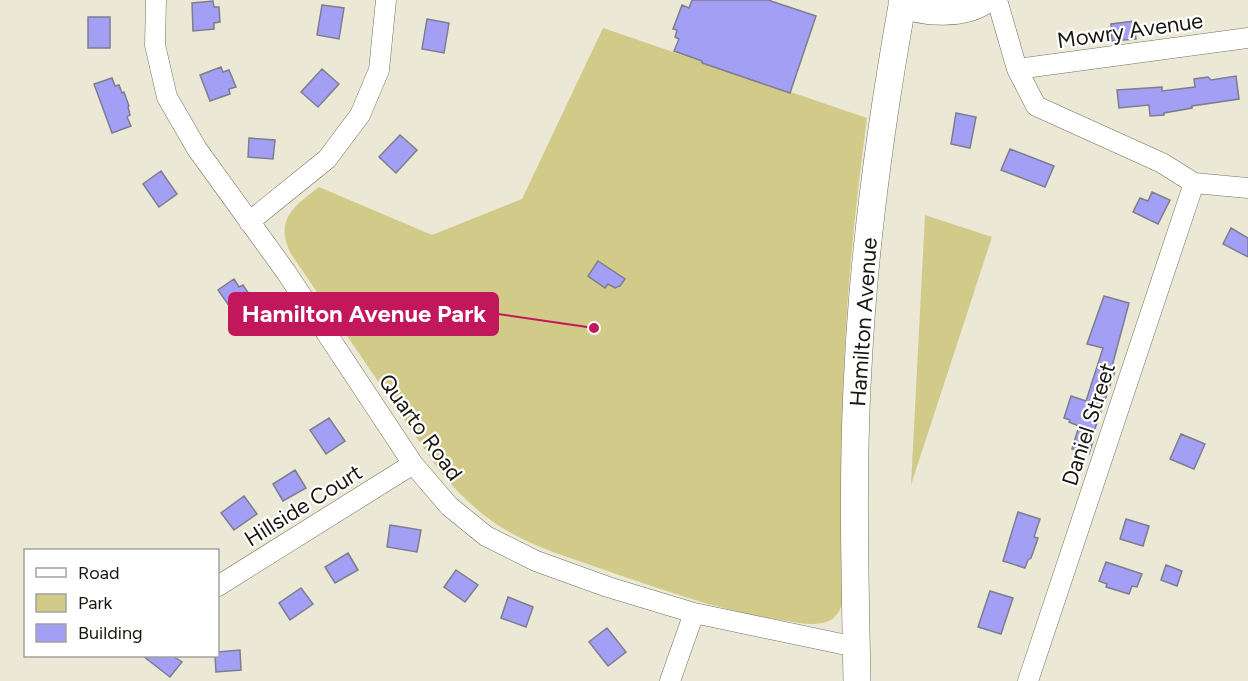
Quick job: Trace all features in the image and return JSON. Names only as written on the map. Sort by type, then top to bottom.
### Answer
[{"type":"main road","points":[[904,1],[927,11],[970,8],[985,0]]},
{"type":"main road","name":"Hamilton Avenue","points":[[857,681],[855,443],[860,335],[874,186],[904,1]]},
{"type":"street","name":"Quarto Road","points":[[156,0],[155,45],[167,97],[197,149],[286,272],[413,464],[449,506],[486,536],[536,561],[608,587],[694,613],[856,647]]},
{"type":"street","points":[[249,222],[327,159],[360,115],[379,70],[386,0]]},
{"type":"street","points":[[997,0],[1017,69],[1036,106],[1162,164],[1194,183],[1248,188]]},
{"type":"street","name":"Mowry Avenue","points":[[1017,69],[1248,38]]},
{"type":"street","name":"Daniel Street","points":[[1028,681],[1194,183]]},
{"type":"street","name":"Hillside Court","points":[[219,585],[413,464]]},
{"type":"street","points":[[670,681],[694,613]]},
{"type":"green space","points":[[603,28],[867,118],[852,243],[845,337],[842,454],[843,597],[837,614],[827,622],[797,623],[760,617],[699,601],[552,551],[513,534],[492,521],[463,497],[438,469],[291,254],[286,242],[286,223],[289,215],[319,187],[432,235],[522,199]]},
{"type":"green space","points":[[925,215],[992,237],[911,485]]},
{"type":"building","points":[[692,0],[768,0],[816,16],[790,93],[674,51],[679,39],[675,37],[677,30],[673,29],[682,5],[689,8]]},
{"type":"building","points":[[213,1],[214,7],[219,7],[220,22],[214,23],[214,29],[193,31],[192,3]]},
{"type":"building","points":[[322,5],[344,8],[339,39],[317,35]]},
{"type":"building","points":[[88,17],[110,17],[110,48],[88,48]]},
{"type":"building","points":[[427,19],[449,23],[444,53],[422,49]]},
{"type":"building","points":[[1134,21],[1136,39],[1112,41],[1111,24]]},
{"type":"building","points":[[221,67],[223,72],[229,70],[236,87],[229,89],[230,94],[210,101],[200,75]]},
{"type":"building","points":[[322,69],[339,84],[318,107],[301,92]]},
{"type":"building","points":[[1236,76],[1239,99],[1192,106],[1192,108],[1164,113],[1164,115],[1150,116],[1149,105],[1119,108],[1117,90],[1162,87],[1162,91],[1195,87],[1194,79],[1208,77],[1211,80]]},
{"type":"building","points":[[112,78],[115,86],[119,85],[122,93],[124,92],[129,106],[130,115],[127,117],[131,126],[112,133],[94,84]]},
{"type":"building","points":[[956,113],[976,117],[970,148],[951,144]]},
{"type":"building","points":[[400,135],[417,150],[396,173],[379,157]]},
{"type":"building","points":[[249,138],[275,140],[273,159],[248,157]]},
{"type":"building","points":[[1010,149],[1054,166],[1045,187],[1001,170]]},
{"type":"building","points":[[161,171],[177,194],[159,207],[143,184]]},
{"type":"building","points":[[1152,192],[1170,200],[1158,224],[1133,212],[1140,198],[1148,201]]},
{"type":"building","points":[[1231,228],[1248,238],[1248,257],[1223,244]]},
{"type":"building","points":[[598,261],[625,279],[620,286],[615,288],[608,284],[605,288],[588,276]]},
{"type":"building","points":[[234,279],[239,287],[243,285],[261,312],[258,314],[264,323],[248,333],[218,290]]},
{"type":"building","points":[[1104,296],[1129,303],[1111,370],[1115,371],[1091,440],[1093,441],[1089,454],[1072,449],[1079,426],[1064,418],[1071,396],[1086,401],[1103,348],[1087,344]]},
{"type":"building","points":[[329,418],[345,441],[326,454],[310,430]]},
{"type":"building","points":[[1181,434],[1205,444],[1194,469],[1170,459]]},
{"type":"building","points":[[295,470],[306,488],[283,501],[273,484]]},
{"type":"building","points":[[244,496],[257,514],[234,530],[221,513]]},
{"type":"building","points":[[1018,512],[1040,519],[1034,537],[1038,538],[1025,568],[1003,561]]},
{"type":"building","points":[[1126,519],[1149,526],[1143,546],[1120,539]]},
{"type":"building","points":[[390,525],[421,530],[417,552],[387,547]]},
{"type":"building","points":[[348,553],[358,570],[335,583],[325,567]]},
{"type":"building","points":[[1106,562],[1142,574],[1137,587],[1132,586],[1129,594],[1106,587],[1107,584],[1099,581]]},
{"type":"building","points":[[1166,565],[1182,571],[1177,586],[1161,580]]},
{"type":"building","points":[[456,570],[478,585],[465,602],[444,587]]},
{"type":"building","points":[[301,588],[313,604],[290,620],[279,603]]},
{"type":"building","points":[[990,591],[1013,598],[1001,634],[978,627]]},
{"type":"building","points":[[508,597],[533,607],[526,627],[501,618]]},
{"type":"building","points":[[607,628],[626,652],[608,666],[589,642]]},
{"type":"building","points":[[240,650],[241,670],[216,672],[215,657],[219,657],[219,652]]},
{"type":"building","points":[[144,657],[174,657],[182,662],[170,677]]},
{"type":"place","name":"Hamilton Avenue Park","points":[[594,328]]}]
